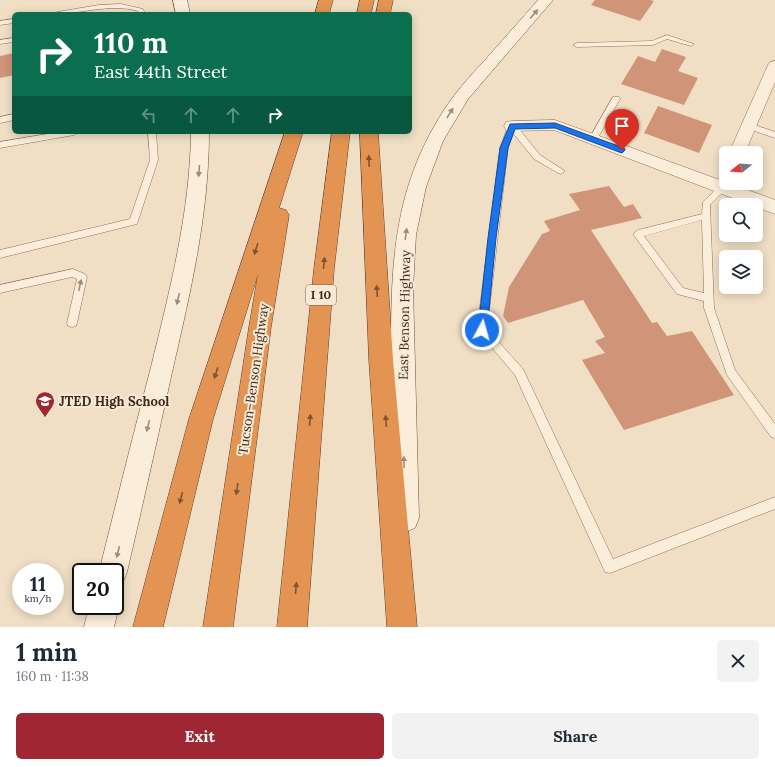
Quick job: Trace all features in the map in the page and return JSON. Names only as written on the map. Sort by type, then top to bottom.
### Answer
[{"type":"highway","points":[[323,12],[326,0]]},
{"type":"highway","points":[[364,12],[367,0]]},
{"type":"highway","points":[[383,12],[386,0]]},
{"type":"highway","points":[[148,627],[201,419],[293,134]]},
{"type":"highway","name":"Tucson–Benson Highway","points":[[218,627],[260,327],[294,134]]},
{"type":"highway","name":"I 10","points":[[292,627],[324,261],[341,134]]},
{"type":"highway","points":[[369,134],[371,192],[382,360],[402,627]]},
{"type":"main road","points":[[180,0],[183,12]]},
{"type":"main road","name":"East Benson Highway","points":[[407,627],[402,288],[405,241],[412,203],[428,151],[454,107],[462,95],[546,0]]},
{"type":"main road","points":[[115,563],[179,297],[197,191],[201,152],[200,134]]},
{"type":"main road","points":[[99,627],[102,615]]},
{"type":"street","points":[[740,146],[775,65]]},
{"type":"street","points":[[512,126],[555,125],[719,181]]},
{"type":"street","points":[[739,190],[775,207]]},
{"type":"lane","points":[[70,12],[117,5],[133,6],[141,10],[142,12]]},
{"type":"lane","points":[[0,23],[12,21]]},
{"type":"lane","points":[[577,45],[652,43],[667,36],[690,44]]},
{"type":"lane","points":[[0,42],[12,40]]},
{"type":"lane","points":[[593,139],[616,99]]},
{"type":"lane","points":[[0,120],[12,117]]},
{"type":"lane","points":[[512,126],[537,157],[561,171]]},
{"type":"lane","points":[[512,126],[504,148],[482,330],[519,372],[610,567],[775,503]]},
{"type":"lane","points":[[749,126],[775,135]]},
{"type":"lane","points":[[0,145],[54,134]]},
{"type":"lane","points":[[0,254],[134,222],[154,160],[152,134]]},
{"type":"lane","points":[[719,189],[706,204],[709,308],[731,372],[775,433]]},
{"type":"lane","points":[[706,216],[638,234],[680,291],[708,298]]},
{"type":"lane","points":[[0,289],[73,273],[80,275],[82,277],[72,323]]},
{"type":"building","points":[[595,0],[654,1],[640,21],[591,5]]},
{"type":"building","points":[[662,49],[686,57],[678,71],[698,78],[684,105],[621,84],[638,56],[655,62]]},
{"type":"building","points":[[12,53],[12,75],[0,78],[0,56]]},
{"type":"building","points":[[658,106],[712,125],[699,153],[644,133]]},
{"type":"building","points":[[609,186],[624,207],[633,204],[642,218],[591,230],[652,323],[657,322],[667,336],[692,331],[734,395],[624,430],[582,360],[605,353],[595,341],[605,337],[583,300],[508,323],[503,316],[509,287],[542,234],[550,231],[544,221],[580,210],[569,194]]},
{"type":"place","name":"JTED High School","points":[[45,418]]},
{"type":"route","points":[[482,330],[504,148],[512,126],[555,125],[622,150]]}]
